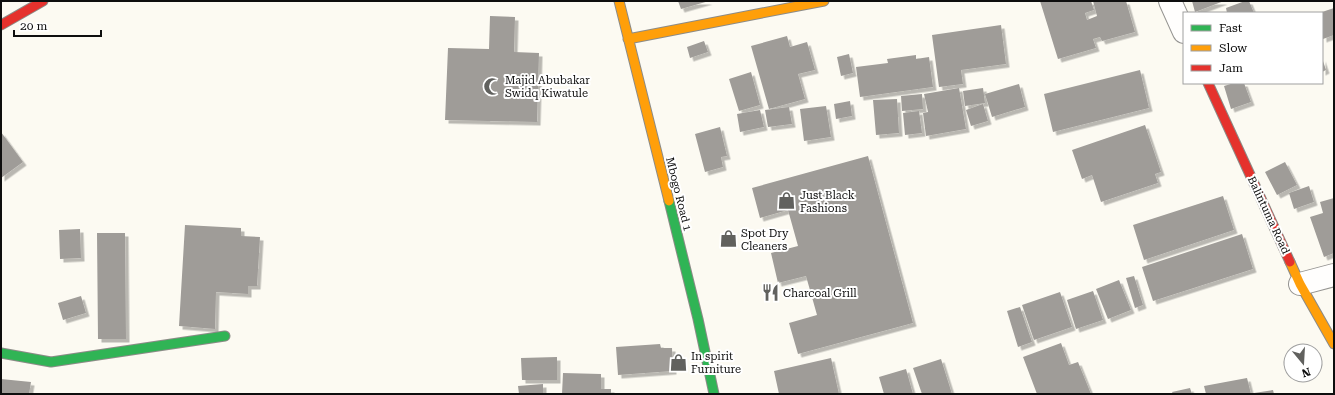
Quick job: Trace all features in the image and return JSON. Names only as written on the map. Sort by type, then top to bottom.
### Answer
[{"type":"street","points":[[1,25],[43,1]]},
{"type":"street","name":"Mbogo Road 1","points":[[619,1],[698,319],[714,394]]},
{"type":"street","points":[[628,39],[824,1]]},
{"type":"street","points":[[1170,1],[1183,30]]},
{"type":"street","name":"Balintuma Road","points":[[1208,84],[1300,284],[1334,344]]},
{"type":"street","points":[[1300,284],[1334,275]]},
{"type":"street","points":[[1,353],[51,362],[224,336]]},
{"type":"building","points":[[678,1],[709,1],[681,9]]},
{"type":"building","points":[[1040,1],[1091,1],[1094,10],[1085,13],[1087,20],[1097,16],[1093,1],[1126,1],[1135,32],[1102,41],[1100,37],[1093,39],[1096,48],[1058,59]]},
{"type":"building","points":[[1192,1],[1224,1],[1195,12]]},
{"type":"building","points":[[1249,1],[1254,12],[1227,12],[1226,8]]},
{"type":"building","points":[[1334,8],[1334,35],[1323,39],[1323,12]]},
{"type":"building","name":"Majid Abubakar Swidq Kiwatule","points":[[490,16],[515,17],[514,52],[539,53],[537,122],[445,120],[448,48],[489,49]]},
{"type":"building","points":[[1001,25],[1006,64],[961,70],[963,84],[939,87],[932,35]]},
{"type":"building","points":[[787,36],[790,47],[807,42],[815,70],[798,74],[805,99],[769,109],[751,46]]},
{"type":"building","points":[[704,41],[708,52],[690,58],[687,47]]},
{"type":"building","points":[[849,54],[853,73],[841,76],[837,57]]},
{"type":"building","points":[[916,55],[916,59],[929,57],[933,87],[860,97],[856,67],[888,63],[887,59]]},
{"type":"building","points":[[1323,61],[1326,70],[1323,72]]},
{"type":"building","points":[[1140,70],[1149,108],[1053,132],[1044,94]]},
{"type":"building","points":[[751,72],[760,105],[739,111],[729,79]]},
{"type":"building","points":[[1019,84],[1025,107],[992,117],[985,94]]},
{"type":"building","points":[[1231,84],[1244,84],[1251,102],[1231,109],[1224,86]]},
{"type":"building","points":[[959,88],[966,129],[926,136],[923,113],[928,112],[924,94]]},
{"type":"building","points":[[983,88],[985,103],[965,106],[963,91]]},
{"type":"building","points":[[922,94],[923,109],[902,111],[901,96]]},
{"type":"building","points":[[897,99],[899,133],[876,135],[873,100]]},
{"type":"building","points":[[850,101],[852,116],[836,119],[834,104]]},
{"type":"building","points":[[983,104],[988,121],[971,126],[966,110]]},
{"type":"building","points":[[826,106],[831,137],[804,141],[800,109]]},
{"type":"building","points":[[789,107],[792,124],[768,127],[765,110]]},
{"type":"building","points":[[760,110],[764,127],[740,132],[737,114]]},
{"type":"building","points":[[919,111],[922,133],[905,135],[903,113]]},
{"type":"building","points":[[1145,125],[1161,172],[1155,174],[1158,183],[1101,202],[1092,175],[1082,179],[1072,150]]},
{"type":"building","points":[[720,127],[727,156],[721,157],[723,167],[705,172],[695,134]]},
{"type":"building","points":[[1,132],[23,162],[1,178]]},
{"type":"building","points":[[868,156],[913,323],[798,354],[789,323],[817,315],[806,276],[778,283],[771,253],[798,246],[788,210],[760,218],[752,188]]},
{"type":"building","points":[[1285,162],[1297,185],[1277,195],[1265,172]]},
{"type":"building","points":[[1309,186],[1314,202],[1294,209],[1289,193]]},
{"type":"building","points":[[1223,196],[1234,230],[1144,260],[1133,225]]},
{"type":"building","points":[[1334,198],[1334,253],[1324,257],[1310,217],[1323,213],[1320,202]]},
{"type":"building","points":[[185,225],[241,228],[241,236],[260,237],[257,286],[248,286],[248,294],[216,292],[215,329],[179,326]]},
{"type":"building","points":[[80,229],[81,258],[60,259],[59,230]]},
{"type":"building","points":[[97,233],[125,233],[126,339],[98,339]]},
{"type":"building","points":[[1242,234],[1253,269],[1153,301],[1142,267]]},
{"type":"building","points":[[1134,276],[1143,305],[1135,308],[1126,278]]},
{"type":"building","points":[[1119,280],[1131,310],[1108,319],[1096,289]]},
{"type":"building","points":[[1093,291],[1103,320],[1076,329],[1067,300]]},
{"type":"building","points":[[1060,292],[1072,327],[1034,340],[1022,305]]},
{"type":"building","points":[[81,296],[86,313],[63,320],[58,303]]},
{"type":"building","points":[[1020,307],[1032,342],[1018,347],[1007,311]]},
{"type":"building","points":[[1061,343],[1069,365],[1078,362],[1091,394],[1037,394],[1023,357]]},
{"type":"building","points":[[660,344],[661,348],[672,348],[673,371],[618,375],[616,347]]},
{"type":"building","points":[[557,357],[557,380],[522,380],[521,358]]},
{"type":"building","points":[[831,358],[839,394],[779,394],[774,371]]},
{"type":"building","points":[[941,359],[952,394],[922,394],[913,368]]},
{"type":"building","points":[[906,369],[913,394],[884,394],[879,377]]},
{"type":"building","points":[[563,373],[601,374],[601,389],[611,389],[611,394],[562,394]]},
{"type":"building","points":[[1247,378],[1251,394],[1206,394],[1204,386]]},
{"type":"building","points":[[1,379],[31,382],[29,394],[1,394]]},
{"type":"building","points":[[543,384],[543,394],[519,394],[518,386]]},
{"type":"building","points":[[1190,388],[1192,394],[1173,394],[1172,392]]},
{"type":"building","points":[[1273,390],[1274,394],[1254,394],[1254,393]]},
{"type":"traffic: fast","points":[[669,201],[698,319],[714,394]]},
{"type":"traffic: fast","points":[[1,353],[51,362],[225,336]]},
{"type":"traffic: slow","points":[[619,1],[669,201]]},
{"type":"traffic: slow","points":[[628,39],[824,1]]},
{"type":"traffic: slow","points":[[1290,262],[1300,284],[1334,344]]},
{"type":"traffic: jam","points":[[1,25],[43,1]]},
{"type":"traffic: jam","points":[[1208,84],[1290,262]]},
{"type":"place","name":"Majid Abubakar Swidq Kiwatule","points":[[492,86]]},
{"type":"place","name":"Just Black Fashions","points":[[787,201]]},
{"type":"place","name":"Spot Dry Cleaners","points":[[728,239]]},
{"type":"place","name":"Charcoal Grill","points":[[770,293]]},
{"type":"place","name":"In spirit Furniture","points":[[678,362]]}]
